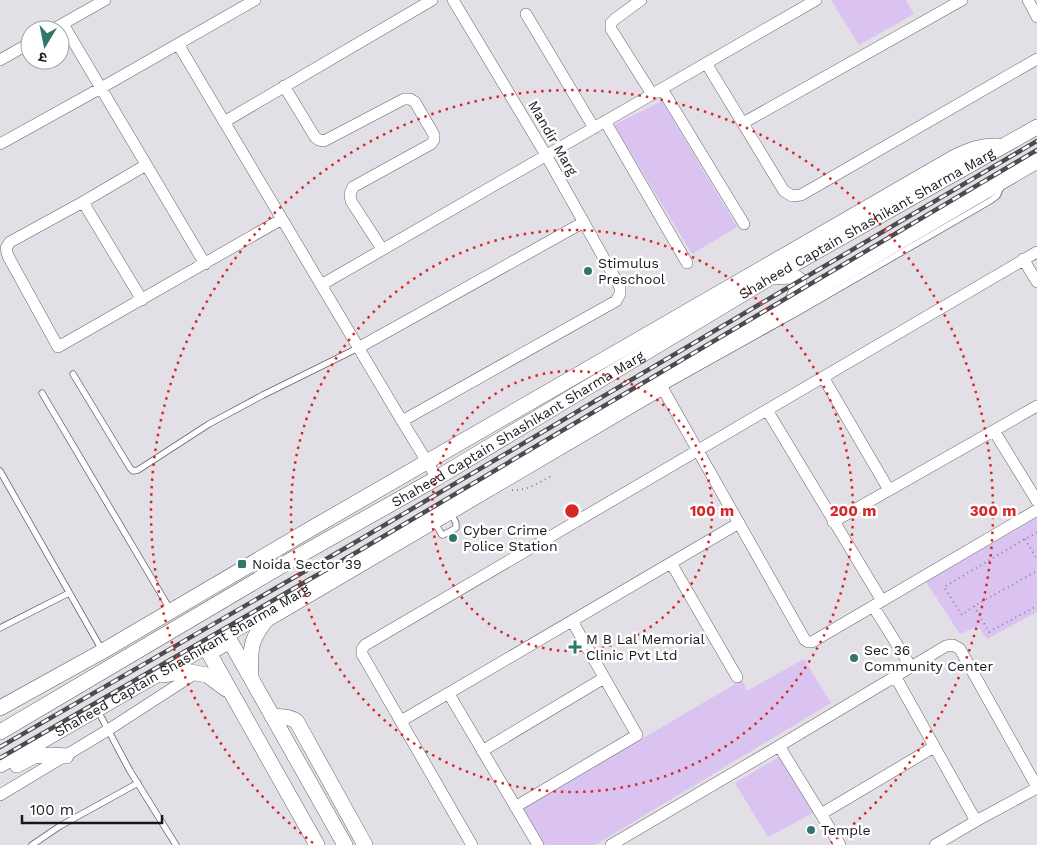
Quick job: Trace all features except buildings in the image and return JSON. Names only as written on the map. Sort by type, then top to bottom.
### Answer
[{"type":"main road","name":"Shaheed Captain Shashikant Sharma Marg","points":[[0,732],[437,478],[771,277],[1037,127]]},
{"type":"main road","points":[[0,708],[103,651],[955,157],[974,148],[989,145],[1002,147]]},
{"type":"main road","name":"Shaheed Captain Shashikant Sharma Marg","points":[[0,765],[661,386],[790,306],[1037,161]]},
{"type":"main road","points":[[771,277],[792,276],[797,277],[799,280],[799,286],[790,306]]},
{"type":"main road","points":[[251,680],[250,658],[252,640],[261,625],[280,604]]},
{"type":"main road","points":[[317,845],[209,653],[230,641],[345,845]]},
{"type":"main road","points":[[147,680],[161,675],[185,671],[207,675],[231,692]]},
{"type":"main road","points":[[272,716],[289,717],[298,722],[365,845]]},
{"type":"main road","points":[[0,774],[34,756],[66,756]]},
{"type":"street","points":[[70,20],[105,0]]},
{"type":"street","points":[[0,144],[255,0]]},
{"type":"street","points":[[224,122],[432,0]]},
{"type":"street","name":"Mandir Marg","points":[[402,422],[616,300],[620,294],[620,286],[546,155],[453,0]]},
{"type":"street","points":[[642,0],[614,19],[611,23],[611,29],[657,92],[744,224]]},
{"type":"street","points":[[321,285],[816,0]]},
{"type":"street","points":[[743,123],[962,0]]},
{"type":"street","points":[[1028,0],[1037,17]]},
{"type":"street","points":[[526,14],[594,128]]},
{"type":"street","points":[[70,35],[205,264]]},
{"type":"street","points":[[178,44],[437,478]]},
{"type":"street","points":[[0,60],[20,49]]},
{"type":"street","points":[[706,63],[784,191],[792,196],[801,196],[1037,59]]},
{"type":"street","points":[[284,86],[315,138],[324,141],[404,99],[410,99],[415,102],[434,135],[434,140],[431,144],[353,187],[350,194],[351,201],[382,249]]},
{"type":"street","points":[[606,121],[687,263]]},
{"type":"street","points":[[146,165],[10,242],[6,248],[8,256],[58,347],[282,219]]},
{"type":"street","points":[[83,202],[142,300]]},
{"type":"street","points":[[358,348],[584,222]]},
{"type":"street","points":[[472,845],[362,654],[362,648],[1037,252]]},
{"type":"street","points":[[1023,259],[1037,282]]},
{"type":"street","points":[[824,377],[889,490]]},
{"type":"street","points":[[261,625],[451,514],[661,386],[805,640],[808,642],[812,642],[1037,510]]},
{"type":"street","points":[[833,522],[1037,406]]},
{"type":"street","points":[[767,410],[833,522],[911,667]]},
{"type":"street","points":[[994,431],[1037,501]]},
{"type":"street","points":[[401,721],[739,523]]},
{"type":"street","points":[[671,563],[737,677]]},
{"type":"street","points":[[515,807],[637,735],[572,621]]},
{"type":"street","points":[[611,845],[946,646],[953,645],[960,649],[1037,788],[935,845]]},
{"type":"street","points":[[0,795],[108,730],[196,673]]},
{"type":"street","points":[[895,676],[976,821]]},
{"type":"street","points":[[482,751],[604,678]]},
{"type":"street","points":[[449,694],[538,845]]},
{"type":"street","points":[[779,746],[840,845]]},
{"type":"street","points":[[821,814],[934,747]]},
{"type":"lane","points":[[661,386],[990,201],[997,196],[1004,181]]},
{"type":"lane","points":[[73,374],[133,471],[138,470],[209,424],[358,348]]},
{"type":"lane","points":[[42,394],[170,611]]},
{"type":"lane","points":[[0,471],[103,651]]},
{"type":"lane","points":[[0,628],[70,593]]},
{"type":"lane","points":[[97,709],[138,783],[176,845]]},
{"type":"lane","points":[[32,845],[60,826],[138,783]]},
{"type":"path","points":[[519,491],[529,488],[553,475]]},
{"type":"path","points":[[1037,532],[944,587],[962,615],[974,606],[1037,571]]},
{"type":"path","points":[[1025,539],[1037,559]]},
{"type":"path","points":[[974,606],[989,632],[1037,606]]},
{"type":"shaded area","points":[[831,0],[906,0],[914,14],[859,45]]},
{"type":"shaded area","points":[[662,101],[737,227],[692,254],[614,125]]},
{"type":"shaded area","points":[[1037,517],[1037,612],[987,639],[978,626],[960,634],[926,582]]},
{"type":"shaded area","points":[[804,659],[831,703],[595,845],[545,845],[523,809],[742,680],[747,691]]},
{"type":"shaded area","points":[[784,754],[815,812],[768,837],[735,783]]},
{"type":"railway","points":[[0,747],[354,543],[1037,141]]},
{"type":"railway","points":[[0,758],[357,552],[1037,150]]},
{"type":"place","name":"Stimulus Preschool","points":[[588,271]]},
{"type":"place","name":"Cyber Crime Police Station","points":[[453,538]]},
{"type":"place","name":"Noida Sector 39","points":[[242,564]]},
{"type":"place","name":"M B Lal Memorial Clinic Pvt Ltd","points":[[575,647]]},
{"type":"place","name":"Sec 36 Community Center","points":[[854,658]]},
{"type":"place","name":"Temple","points":[[811,830]]}]
